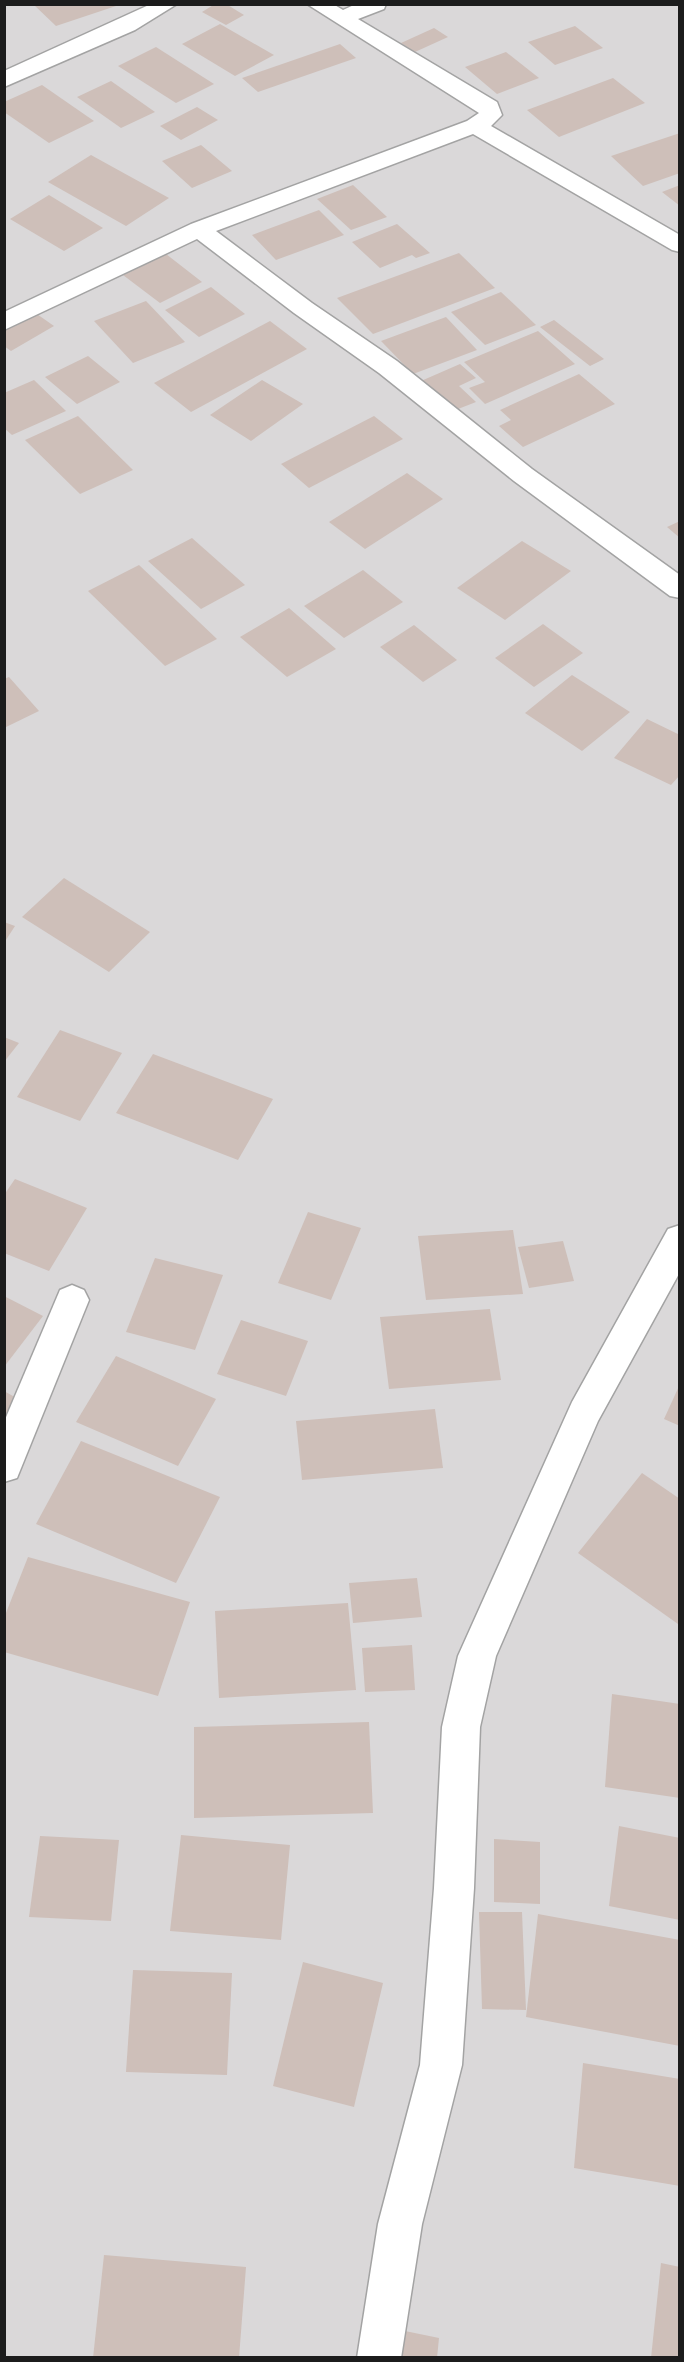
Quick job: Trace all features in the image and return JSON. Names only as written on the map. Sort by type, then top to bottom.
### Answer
[{"type":"street","points":[[4,80],[41,59],[147,17],[167,4]]},
{"type":"street","points":[[4,322],[199,229],[475,126],[491,115],[489,107],[317,4]]},
{"type":"street","points":[[343,18],[376,4]]},
{"type":"street","points":[[475,126],[680,245]]},
{"type":"street","points":[[199,229],[303,309],[388,367],[524,475],[680,589]]},
{"type":"street","points":[[379,2358],[400,2224],[441,2065],[454,1888],[461,1727],[477,1656],[584,1413],[680,1239]]},
{"type":"street","points":[[4,1466],[72,1300]]},
{"type":"shaded area","points":[[5,5],[679,5],[679,2357],[5,2357]]},
{"type":"building","points":[[33,4],[118,4],[119,5],[56,26]]},
{"type":"building","points":[[215,4],[226,4],[244,15],[226,25],[202,12]]},
{"type":"building","points":[[220,24],[274,55],[235,76],[182,44]]},
{"type":"building","points":[[575,26],[603,48],[555,65],[528,42]]},
{"type":"building","points":[[434,28],[448,37],[415,52],[401,43]]},
{"type":"building","points":[[340,44],[356,58],[258,92],[242,78]]},
{"type":"building","points":[[156,47],[214,84],[176,103],[118,66]]},
{"type":"building","points":[[506,52],[539,78],[497,94],[465,67]]},
{"type":"building","points":[[613,78],[645,103],[559,137],[527,110]]},
{"type":"building","points":[[111,81],[155,112],[121,128],[77,97]]},
{"type":"building","points":[[42,85],[94,121],[49,143],[4,112],[4,102]]},
{"type":"building","points":[[197,107],[218,120],[181,140],[160,126]]},
{"type":"building","points":[[680,133],[680,173],[643,186],[611,156]]},
{"type":"building","points":[[201,145],[232,171],[192,188],[162,161]]},
{"type":"building","points":[[91,155],[169,198],[126,226],[48,182]]},
{"type":"building","points":[[353,185],[387,217],[351,230],[317,199]]},
{"type":"building","points":[[680,185],[680,206],[662,192]]},
{"type":"building","points":[[49,195],[103,228],[64,251],[10,219]]},
{"type":"building","points":[[319,210],[344,235],[276,260],[252,235]]},
{"type":"building","points":[[397,224],[430,253],[416,258],[412,255],[380,268],[352,242]]},
{"type":"building","points":[[459,253],[495,288],[373,334],[337,298]]},
{"type":"building","points":[[166,254],[202,282],[160,303],[123,275]]},
{"type":"building","points":[[211,287],[245,314],[199,337],[165,310]]},
{"type":"building","points":[[501,292],[536,325],[485,345],[451,312]]},
{"type":"building","points":[[146,301],[185,342],[133,363],[94,321]]},
{"type":"building","points":[[34,312],[54,326],[11,351],[4,346],[4,329]]},
{"type":"building","points":[[446,317],[477,350],[413,374],[381,341]]},
{"type":"building","points":[[554,320],[604,359],[590,366],[540,327]]},
{"type":"building","points":[[270,321],[307,349],[191,412],[154,383]]},
{"type":"building","points":[[538,331],[575,364],[485,404],[469,388],[485,382],[464,362]]},
{"type":"building","points":[[88,356],[120,382],[77,404],[45,377]]},
{"type":"building","points":[[460,364],[476,378],[459,386],[476,402],[453,411],[421,381]]},
{"type":"building","points":[[579,374],[615,404],[523,447],[499,426],[511,420],[500,410]]},
{"type":"building","points":[[34,380],[66,411],[12,435],[4,428],[4,393]]},
{"type":"building","points":[[262,380],[303,404],[251,441],[210,415]]},
{"type":"building","points":[[78,416],[133,470],[80,494],[25,440]]},
{"type":"building","points":[[374,416],[403,439],[309,488],[281,464]]},
{"type":"building","points":[[407,473],[443,499],[365,549],[329,522]]},
{"type":"building","points":[[680,521],[680,538],[667,527]]},
{"type":"building","points":[[192,538],[245,585],[201,609],[148,561]]},
{"type":"building","points":[[522,541],[571,571],[505,620],[457,588]]},
{"type":"building","points":[[139,565],[217,639],[165,666],[88,591]]},
{"type":"building","points":[[363,570],[403,602],[344,638],[304,606]]},
{"type":"building","points":[[289,608],[336,649],[287,677],[240,637]]},
{"type":"building","points":[[543,624],[583,653],[534,687],[495,658]]},
{"type":"building","points":[[414,625],[457,660],[423,682],[380,647]]},
{"type":"building","points":[[572,675],[630,712],[582,751],[525,713]]},
{"type":"building","points":[[9,677],[39,711],[4,728],[4,679]]},
{"type":"building","points":[[647,719],[680,735],[680,775],[671,785],[614,758]]},
{"type":"building","points":[[64,878],[150,932],[109,972],[22,917]]},
{"type":"building","points":[[4,922],[15,926],[4,943]]},
{"type":"building","points":[[60,1030],[122,1053],[80,1121],[17,1097]]},
{"type":"building","points":[[4,1037],[19,1043],[4,1062]]},
{"type":"building","points":[[153,1054],[273,1099],[238,1160],[116,1113]]},
{"type":"building","points":[[15,1179],[87,1208],[49,1271],[4,1253],[4,1195]]},
{"type":"building","points":[[308,1212],[361,1228],[331,1300],[278,1283]]},
{"type":"building","points":[[513,1230],[523,1294],[426,1300],[418,1236]]},
{"type":"building","points":[[563,1241],[574,1281],[529,1288],[518,1247]]},
{"type":"building","points":[[155,1258],[223,1275],[195,1350],[126,1332]]},
{"type":"building","points":[[4,1296],[43,1316],[4,1367]]},
{"type":"building","points":[[490,1309],[501,1380],[389,1389],[380,1317]]},
{"type":"building","points":[[241,1320],[308,1341],[286,1396],[217,1374]]},
{"type":"building","points":[[116,1356],[216,1399],[178,1466],[76,1422]]},
{"type":"building","points":[[680,1384],[680,1426],[664,1419]]},
{"type":"building","points":[[4,1391],[20,1400],[4,1419]]},
{"type":"building","points":[[435,1409],[443,1468],[302,1480],[296,1421]]},
{"type":"building","points":[[81,1441],[220,1497],[176,1583],[36,1524]]},
{"type":"building","points":[[642,1473],[680,1499],[678,1624],[578,1553]]},
{"type":"building","points":[[28,1557],[190,1602],[158,1696],[4,1652],[4,1618]]},
{"type":"building","points":[[417,1578],[422,1617],[353,1623],[349,1583]]},
{"type":"building","points":[[348,1603],[356,1690],[219,1698],[215,1611]]},
{"type":"building","points":[[412,1645],[415,1690],[365,1692],[362,1648]]},
{"type":"building","points":[[612,1694],[680,1704],[680,1798],[605,1787]]},
{"type":"building","points":[[369,1722],[373,1813],[194,1818],[194,1727]]},
{"type":"building","points":[[619,1826],[680,1838],[680,1920],[609,1906]]},
{"type":"building","points":[[181,1835],[290,1845],[281,1940],[170,1931]]},
{"type":"building","points":[[40,1836],[119,1840],[111,1921],[29,1917]]},
{"type":"building","points":[[494,1839],[540,1842],[540,1904],[494,1902]]},
{"type":"building","points":[[479,1912],[522,1912],[526,2010],[482,2009]]},
{"type":"building","points":[[538,1914],[680,1940],[680,2046],[526,2017]]},
{"type":"building","points":[[303,1962],[383,1983],[354,2107],[273,2086]]},
{"type":"building","points":[[133,1970],[232,1973],[227,2075],[126,2072]]},
{"type":"building","points":[[583,2063],[680,2079],[680,2186],[574,2168]]},
{"type":"building","points":[[104,2255],[246,2267],[239,2358],[93,2358]]},
{"type":"building","points":[[661,2263],[680,2267],[680,2358],[651,2358]]},
{"type":"building","points":[[405,2331],[439,2338],[437,2358],[401,2358]]}]
